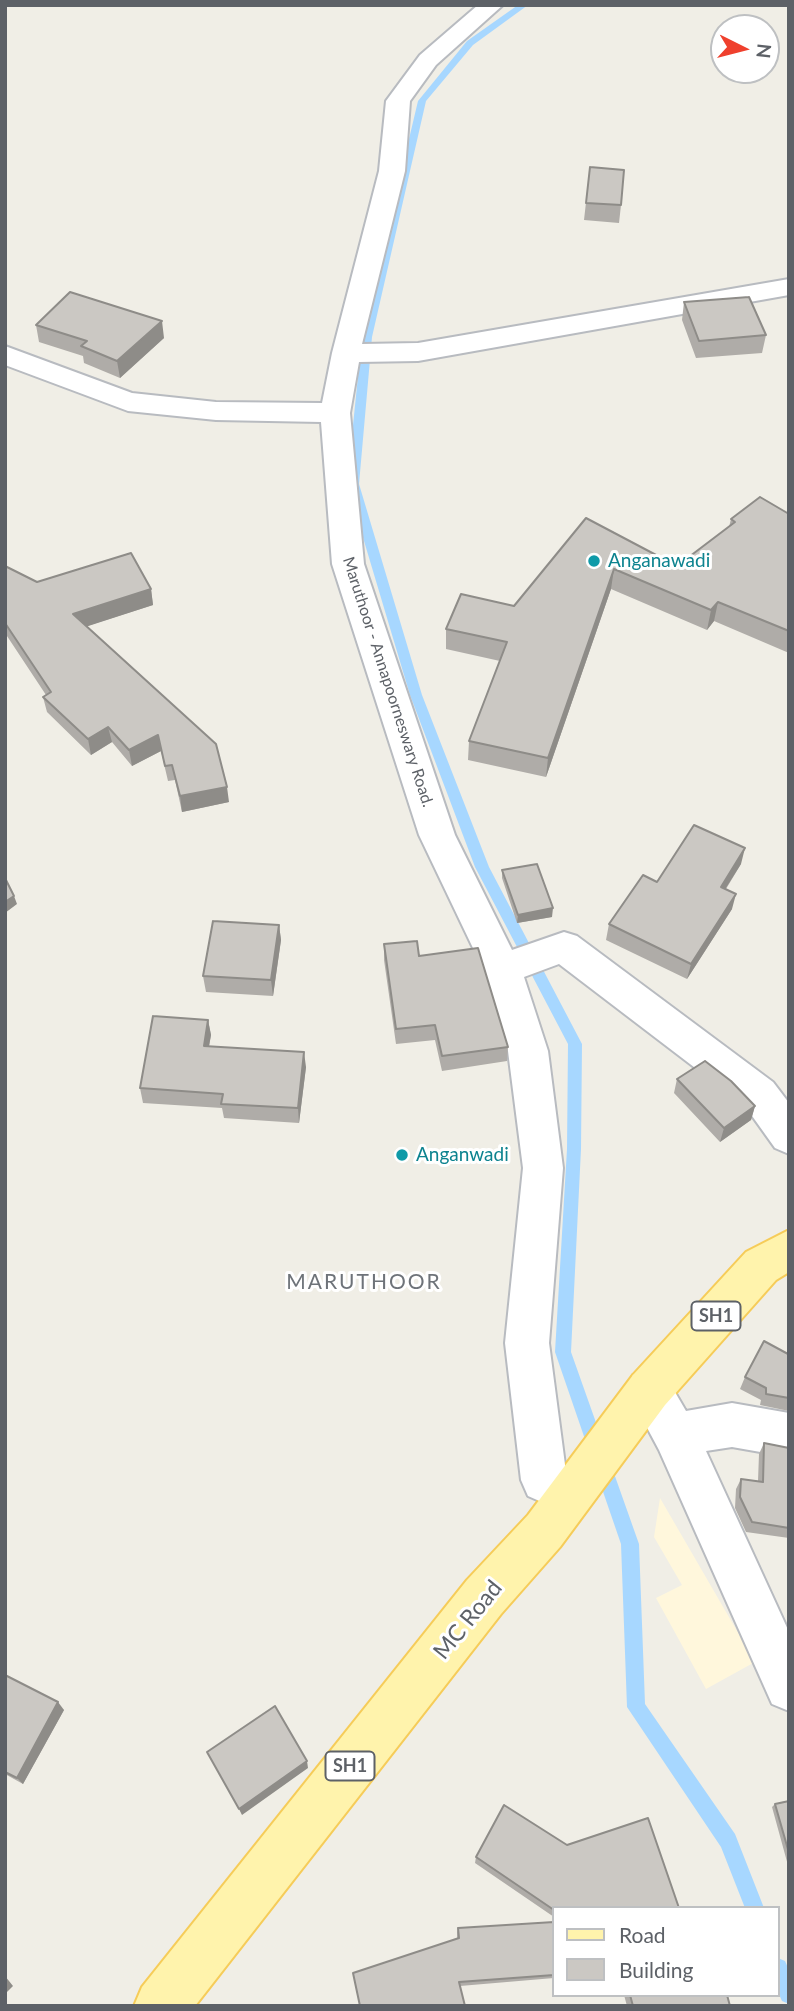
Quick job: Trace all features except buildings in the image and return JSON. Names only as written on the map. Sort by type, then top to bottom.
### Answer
[{"type":"main road","name":"MC Road","points":[[161,2006],[484,1597],[544,1531],[649,1390],[761,1266],[789,1249]]},
{"type":"street","name":"Maruthoor - Annapoorneswary Road.","points":[[492,5],[428,60],[398,101],[392,171],[346,353],[335,413],[348,564],[437,835],[502,969],[528,1051],[543,1168],[527,1343],[544,1480]]},
{"type":"street","points":[[346,353],[418,352],[789,287]]},
{"type":"street","points":[[5,355],[128,402],[216,411],[335,413]]},
{"type":"street","points":[[502,969],[564,947],[758,1094],[789,1136]]},
{"type":"street","points":[[649,1390],[675,1434],[789,1687]]},
{"type":"street","points":[[675,1434],[732,1425],[789,1435]]},
{"type":"shaded area","points":[[660,1498],[755,1662],[706,1689],[656,1598],[682,1585],[654,1537]]},
{"type":"waterway","points":[[524,5],[470,43],[422,101],[367,337],[353,484],[416,695],[482,867],[575,1044],[574,1149],[563,1352],[630,1544],[636,1707],[728,1841],[754,1906]]},
{"type":"waterway","points":[[780,1973],[789,1994]]},
{"type":"place","name":"Anganawadi","points":[[594,561]]},
{"type":"place","name":"Anganwadi","points":[[402,1155]]},
{"type":"district","name":"MARUTHOOR","points":[[364,1282]]}]
